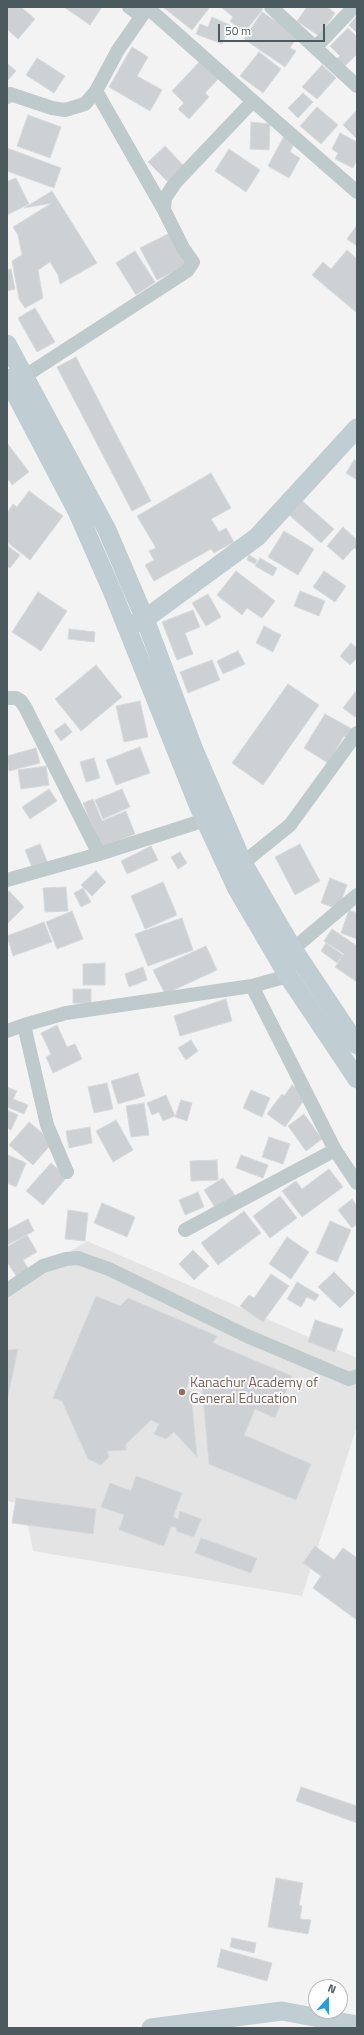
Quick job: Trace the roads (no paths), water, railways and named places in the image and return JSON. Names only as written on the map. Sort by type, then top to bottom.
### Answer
[{"type":"main road","points":[[7,344],[16,377],[77,510],[127,627],[205,820],[237,889],[288,976],[357,1079]]},
{"type":"main road","points":[[16,377],[107,530],[145,619],[194,750],[243,863],[293,949],[357,1046]]},
{"type":"main road","points":[[127,627],[145,619],[257,538],[357,428]]},
{"type":"main road","points":[[316,1019],[333,1009]]},
{"type":"main road","points":[[151,2028],[282,2011],[357,2025]]},
{"type":"street","points":[[129,7],[146,10],[357,192]]},
{"type":"street","points":[[271,7],[357,86]]},
{"type":"street","points":[[316,47],[354,7]]},
{"type":"street","points":[[7,97],[10,94],[52,108],[65,110],[85,104],[96,91],[118,50],[146,10]]},
{"type":"street","points":[[16,377],[187,271],[193,262],[183,248],[164,210],[96,91]]},
{"type":"street","points":[[164,210],[165,198],[175,183],[253,101]]},
{"type":"street","points":[[7,698],[16,698],[21,701],[25,707],[99,854]]},
{"type":"street","points":[[243,863],[290,825],[357,733]]},
{"type":"street","points":[[7,880],[99,854],[205,820]]},
{"type":"street","points":[[293,949],[357,895]]},
{"type":"street","points":[[7,1031],[66,1013],[252,986],[288,976]]},
{"type":"street","points":[[252,986],[335,1150],[357,1183]]},
{"type":"street","points":[[24,1025],[47,1125],[67,1172]]},
{"type":"street","points":[[186,1230],[335,1150]]},
{"type":"street","points":[[7,1290],[43,1266],[66,1259],[78,1258],[109,1269],[246,1336],[349,1379],[357,1376]]},
{"type":"place","name":"Kanachur Academy of General Education","points":[[182,1392]]}]
